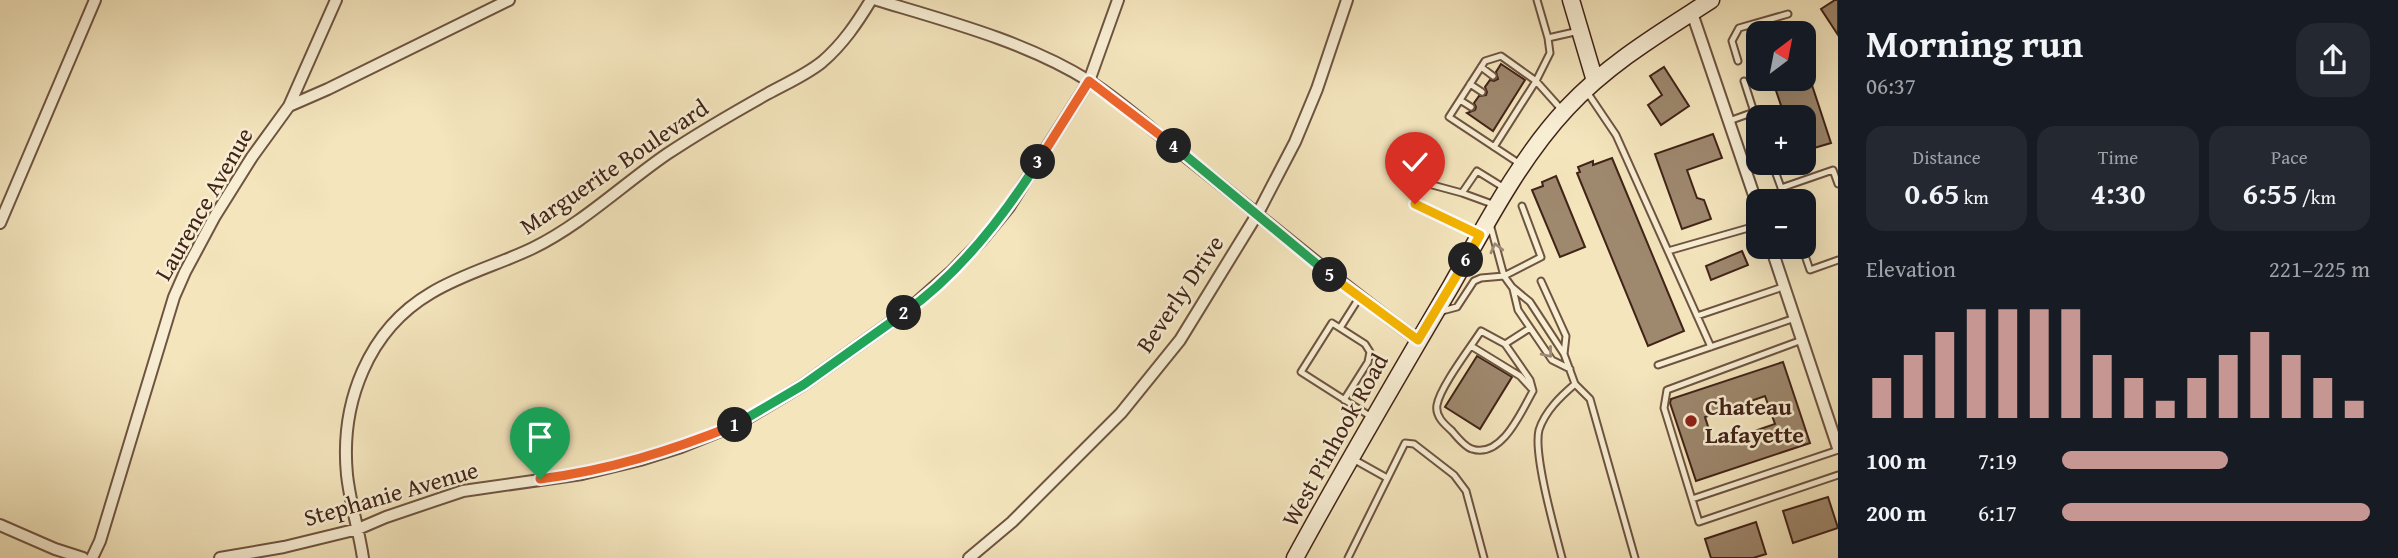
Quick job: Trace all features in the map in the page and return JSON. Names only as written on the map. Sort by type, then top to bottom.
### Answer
[{"type":"main road","points":[[1571,0],[1590,85]]},
{"type":"main road","name":"West Pinhook Road","points":[[1295,558],[1349,458],[1489,221],[1523,166],[1563,112],[1619,60],[1711,0]]},
{"type":"street","points":[[0,223],[95,0]]},
{"type":"street","name":"Laurence Avenue","points":[[92,558],[100,541],[174,298],[185,272],[215,216],[252,157],[289,106],[336,0]]},
{"type":"street","points":[[289,106],[340,84],[509,0]]},
{"type":"street","name":"Marguerite Boulevard","points":[[363,558],[347,474],[348,424],[356,388],[369,355],[399,316],[432,292],[533,248],[562,232],[667,155],[716,123],[820,64],[852,30],[871,0]]},
{"type":"street","points":[[877,0],[982,33],[1089,81],[1258,214],[1359,298],[1418,340]]},
{"type":"street","name":"Stephanie Avenue","points":[[220,558],[284,547],[358,529],[463,491],[582,474],[640,460],[738,424],[803,385],[908,310],[981,241],[1009,206],[1089,81],[1118,0]]},
{"type":"street","name":"Beverly Drive","points":[[969,558],[1012,522],[1121,413],[1180,340],[1258,214],[1295,142],[1313,100],[1347,0]]},
{"type":"street","points":[[1692,13],[1752,189]]},
{"type":"street","points":[[1775,259],[1838,449]]},
{"type":"street","points":[[0,525],[83,558]]},
{"type":"lane","points":[[1494,147],[1536,81],[1550,53],[1537,0]]},
{"type":"lane","points":[[1738,61],[1732,41],[1739,28],[1788,14]]},
{"type":"lane","points":[[1548,38],[1580,31]]},
{"type":"lane","points":[[1523,166],[1449,117],[1485,61],[1501,56],[1536,81],[1563,112]]},
{"type":"lane","points":[[1481,68],[1493,76]]},
{"type":"lane","points":[[1744,80],[1752,105]]},
{"type":"lane","points":[[1470,84],[1482,92]]},
{"type":"lane","points":[[1590,85],[1616,135],[1711,347]]},
{"type":"lane","points":[[1517,93],[1525,99]]},
{"type":"lane","points":[[1460,100],[1471,107]]},
{"type":"lane","points":[[1507,109],[1514,115]]},
{"type":"lane","points":[[1728,121],[1746,115]]},
{"type":"lane","points":[[1497,125],[1505,130]]},
{"type":"lane","points":[[1776,175],[1781,188],[1833,170],[1838,184]]},
{"type":"lane","points":[[1462,193],[1476,172],[1508,190]]},
{"type":"lane","points":[[1425,183],[1462,193],[1489,221],[1504,276],[1512,287],[1530,302],[1564,354],[1575,384],[1590,399],[1635,558]]},
{"type":"lane","points":[[1415,204],[1489,221]]},
{"type":"lane","points":[[1435,312],[1457,307],[1474,281],[1504,276],[1541,257],[1522,206]]},
{"type":"lane","points":[[1668,251],[1746,229]]},
{"type":"lane","points":[[1806,259],[1810,270],[1838,260]]},
{"type":"lane","points":[[1541,281],[1566,336],[1564,354]]},
{"type":"lane","points":[[1697,316],[1784,286]]},
{"type":"lane","points":[[1512,287],[1518,310],[1552,360],[1570,369]]},
{"type":"lane","points":[[1340,328],[1359,298]]},
{"type":"lane","points":[[1658,365],[1795,318]]},
{"type":"lane","points":[[1344,400],[1368,362],[1370,352],[1365,344],[1332,323],[1301,372],[1344,400],[1373,418]]},
{"type":"lane","points":[[1506,344],[1530,328]]},
{"type":"lane","points":[[1481,331],[1506,344],[1530,380],[1533,391],[1510,432],[1498,443],[1480,450],[1470,449],[1440,420],[1436,407],[1441,393],[1471,346],[1481,331]]},
{"type":"lane","points":[[1802,340],[1667,390],[1664,408],[1699,522],[1838,475]]},
{"type":"lane","points":[[1471,346],[1520,376],[1533,391]]},
{"type":"lane","points":[[1562,558],[1539,453],[1539,431],[1559,397],[1575,384]]},
{"type":"lane","points":[[1348,558],[1405,443],[1414,444],[1454,475],[1466,491],[1483,558]]},
{"type":"lane","points":[[1692,499],[1838,449]]},
{"type":"lane","points":[[1349,458],[1387,478]]},
{"type":"building","points":[[1838,0],[1838,35],[1821,9]]},
{"type":"building","points":[[1501,64],[1525,80],[1493,131],[1467,113],[1475,110],[1474,103],[1479,96],[1486,95],[1485,87],[1490,80],[1498,79],[1496,72]]},
{"type":"building","points":[[1664,67],[1689,106],[1661,125],[1648,105],[1662,95],[1650,76]]},
{"type":"building","points":[[1776,91],[1814,91],[1831,143],[1816,147],[1816,105],[1781,105]]},
{"type":"building","points":[[1713,134],[1722,158],[1687,170],[1697,198],[1704,200],[1711,219],[1682,229],[1655,154]]},
{"type":"building","points":[[1612,158],[1684,331],[1648,346],[1577,173],[1580,172],[1578,167]]},
{"type":"building","points":[[1556,176],[1585,247],[1560,257],[1532,190]]},
{"type":"building","points":[[1742,251],[1748,265],[1711,280],[1706,266]]},
{"type":"building","points":[[1477,356],[1512,377],[1480,429],[1445,407]]},
{"type":"building","name":"Chateau Lafayette","points":[[1783,362],[1810,443],[1696,481],[1670,403],[1671,399]],"holes":[[[1765,396],[1775,424],[1714,445],[1705,417]]]},
{"type":"building","points":[[1828,497],[1838,528],[1793,543],[1783,511]]},
{"type":"building","points":[[1756,522],[1766,554],[1753,558],[1711,558],[1705,539]]},
{"type":"place","name":"Chateau Lafayette","points":[[1691,421]]},
{"type":"route","points":[[540,479],[582,474],[640,460],[738,424],[803,385],[908,310],[951,272],[1009,206],[1089,81],[1258,214],[1359,298],[1418,340],[1480,235],[1415,204]]}]
